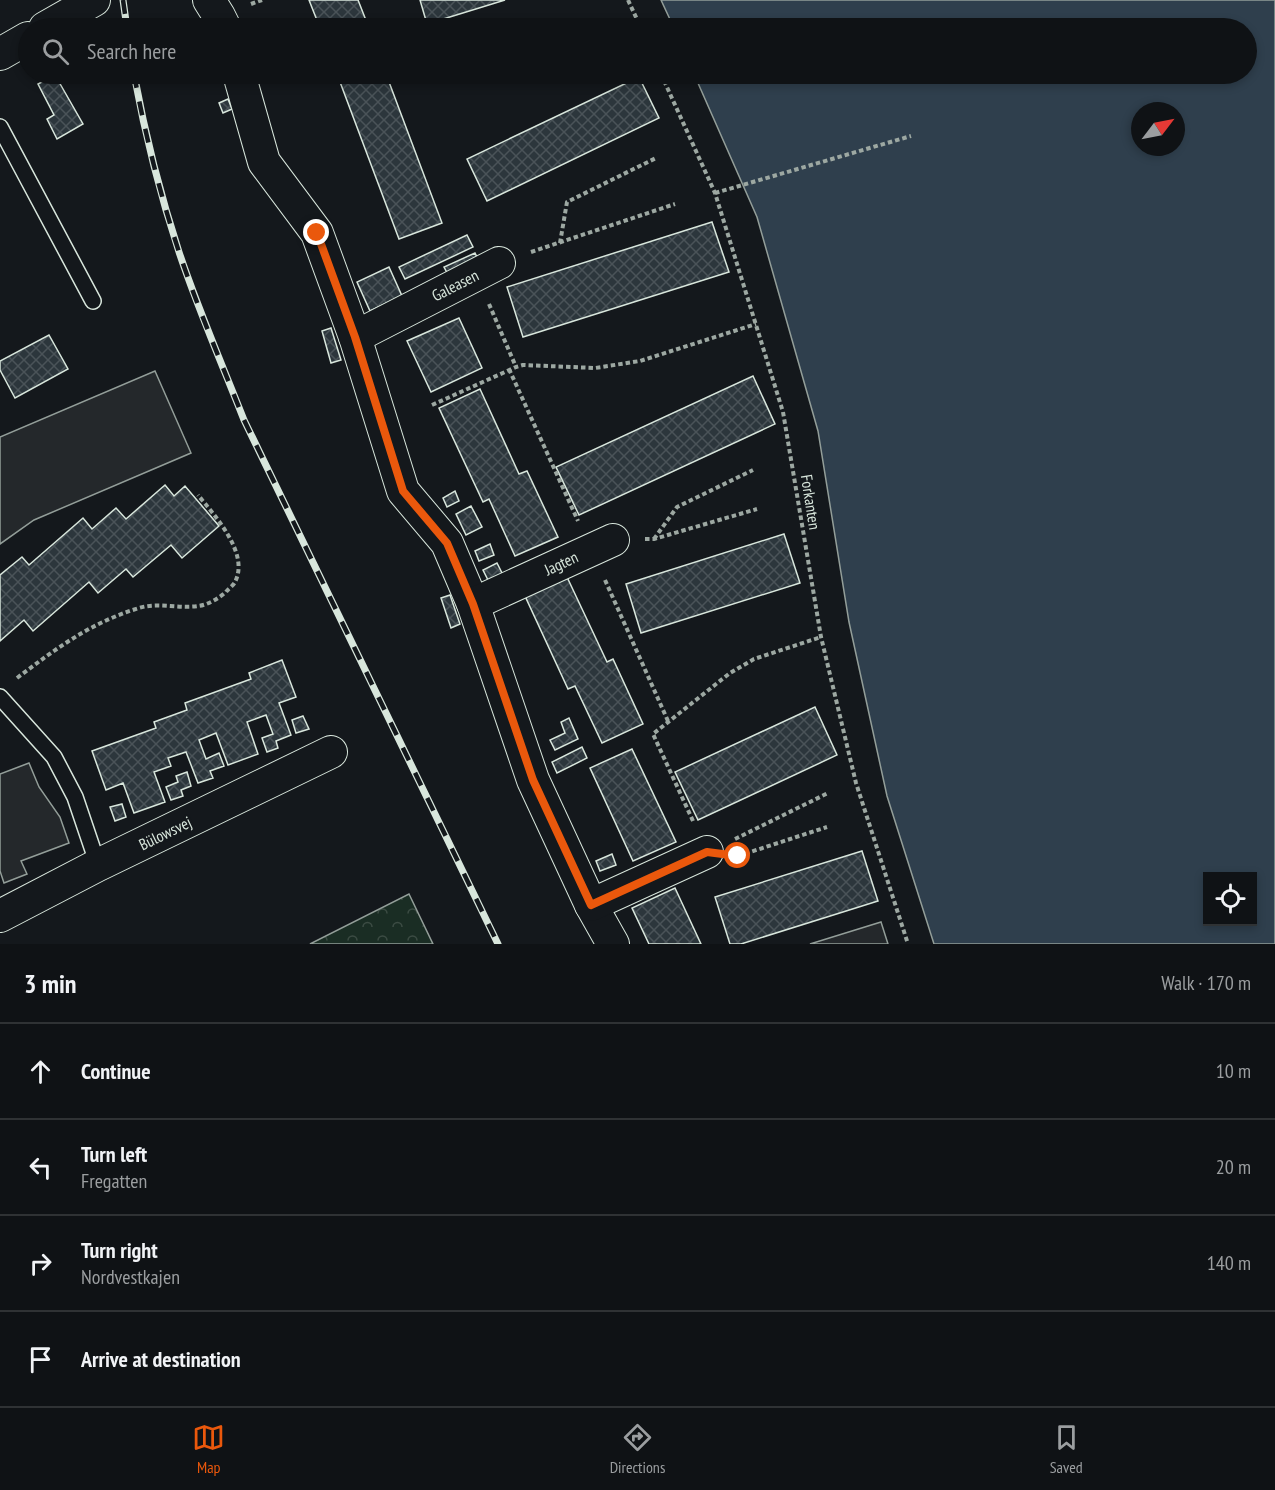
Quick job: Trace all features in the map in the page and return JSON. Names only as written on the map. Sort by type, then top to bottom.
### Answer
[{"type":"street","points":[[62,18],[94,0]]},
{"type":"street","points":[[209,0],[220,18]]},
{"type":"street","points":[[0,54],[18,44]]},
{"type":"street","points":[[243,84],[264,162],[317,233],[355,337],[403,491],[447,543],[473,604],[533,780],[591,905],[613,944]]},
{"type":"street","name":"Galeasen","points":[[355,337],[487,269]]},
{"type":"street","name":"Jagten","points":[[473,604],[613,540]]},
{"type":"street","name":"Bülowsvej","points":[[0,916],[98,865],[331,752]]},
{"type":"street","points":[[591,905],[707,852]]},
{"type":"lane","points":[[0,127],[93,301]]},
{"type":"lane","points":[[5,691],[54,757],[75,797],[98,865]]},
{"type":"path","points":[[628,0],[636,18]]},
{"type":"path","name":"Forkanten","points":[[666,84],[715,193],[783,412],[821,637],[856,783],[908,944]]},
{"type":"path","points":[[715,193],[911,136]]},
{"type":"path","points":[[560,243],[567,202],[656,158]]},
{"type":"path","name":"Galeasen","points":[[487,269],[675,204]]},
{"type":"path","points":[[487,269],[516,367]]},
{"type":"path","points":[[432,405],[523,365],[595,368],[640,361],[756,324]]},
{"type":"path","points":[[654,539],[677,507],[753,470]]},
{"type":"path","points":[[5,691],[64,642],[106,620],[142,607],[199,606],[220,598],[235,582],[239,558],[224,528],[198,495]]},
{"type":"path","points":[[613,540],[654,539],[757,509]]},
{"type":"path","points":[[707,852],[653,734],[730,673],[754,659],[821,637]]},
{"type":"path","points":[[707,852],[828,794]]},
{"type":"path","points":[[707,852],[738,856],[827,828]]},
{"type":"green space","points":[[409,894],[433,944],[310,944]]},
{"type":"shaded area","points":[[155,371],[191,453],[34,520],[0,544],[0,437]]},
{"type":"shaded area","points":[[29,763],[39,787],[60,817],[69,843],[21,861],[27,874],[4,883],[0,871],[0,774]]},
{"type":"shaded area","points":[[881,922],[888,944],[810,944]]},
{"type":"water","points":[[661,0],[1275,0],[1275,944],[934,944],[887,796],[849,622],[818,431],[757,217],[698,84],[1257,84],[1257,18],[669,18]]},
{"type":"building","points":[[309,0],[358,0],[365,18],[316,18]]},
{"type":"building","points":[[420,0],[505,0],[446,18],[425,18]]},
{"type":"building","points":[[38,84],[60,84],[83,124],[57,139],[47,119],[54,115]]},
{"type":"building","points":[[341,84],[390,84],[442,223],[399,239]]},
{"type":"building","points":[[624,84],[642,84],[659,118],[487,201],[467,159]]},
{"type":"building","points":[[228,99],[232,109],[223,113],[219,103]]},
{"type":"building","points":[[712,222],[729,272],[523,337],[507,287]]},
{"type":"building","points":[[467,235],[473,247],[405,279],[399,267]]},
{"type":"building","points":[[475,253],[480,263],[450,278],[444,267]]},
{"type":"building","points":[[389,267],[402,296],[370,311],[357,282]]},
{"type":"building","points":[[459,318],[482,368],[431,392],[407,341]]},
{"type":"building","points":[[331,328],[341,360],[331,363],[322,331]]},
{"type":"building","points":[[49,335],[68,369],[15,398],[0,370],[0,361]]},
{"type":"building","points":[[753,376],[775,424],[579,515],[556,467]]},
{"type":"building","points":[[480,389],[519,474],[527,471],[558,537],[515,556],[489,499],[483,502],[439,408]]},
{"type":"building","points":[[165,485],[174,496],[185,486],[219,526],[182,558],[171,545],[133,577],[126,569],[98,593],[89,582],[33,631],[24,620],[0,641],[0,575],[22,557],[29,565],[83,518],[92,529],[116,508],[126,519]]},
{"type":"building","points":[[455,491],[459,501],[447,507],[443,498]]},
{"type":"building","points":[[471,506],[482,527],[466,535],[456,514]]},
{"type":"building","points":[[784,534],[800,583],[641,633],[626,584]]},
{"type":"building","points":[[490,544],[494,555],[479,561],[475,551]]},
{"type":"building","points":[[497,563],[503,575],[489,582],[483,570]]},
{"type":"building","points":[[567,577],[607,662],[613,659],[643,724],[602,743],[575,686],[568,689],[525,596]]},
{"type":"building","points":[[450,595],[460,624],[451,628],[441,598]]},
{"type":"building","points":[[282,660],[296,697],[279,703],[291,735],[276,741],[278,748],[267,752],[262,738],[273,734],[266,715],[247,722],[258,754],[228,765],[216,733],[199,740],[206,759],[219,753],[224,766],[210,771],[213,778],[198,783],[186,752],[168,758],[171,766],[154,772],[165,802],[134,813],[123,783],[106,790],[92,751],[156,728],[154,722],[187,710],[185,703],[251,679],[249,673]]},
{"type":"building","points":[[815,707],[837,755],[698,820],[675,772]]},
{"type":"building","points":[[303,716],[309,729],[296,733],[292,720]]},
{"type":"building","points":[[569,718],[578,739],[555,750],[550,740],[565,733],[561,722]]},
{"type":"building","points":[[582,747],[587,758],[557,773],[552,762]]},
{"type":"building","points":[[632,749],[676,842],[633,861],[590,768]]},
{"type":"building","points":[[187,772],[191,786],[181,790],[183,796],[171,800],[166,787],[178,782],[176,776]]},
{"type":"building","points":[[122,804],[126,817],[115,821],[110,807]]},
{"type":"building","points":[[862,851],[878,901],[741,944],[730,944],[715,897]]},
{"type":"building","points":[[612,854],[616,865],[600,871],[596,861]]},
{"type":"building","points":[[675,888],[701,944],[649,944],[632,908]]},
{"type":"railway","points":[[123,0],[126,18]]},
{"type":"railway","points":[[136,84],[154,164],[179,252],[244,420],[498,944]]},
{"type":"route","points":[[317,233],[355,337],[403,491],[447,543],[473,604],[533,780],[591,905],[707,852],[738,856]]}]
